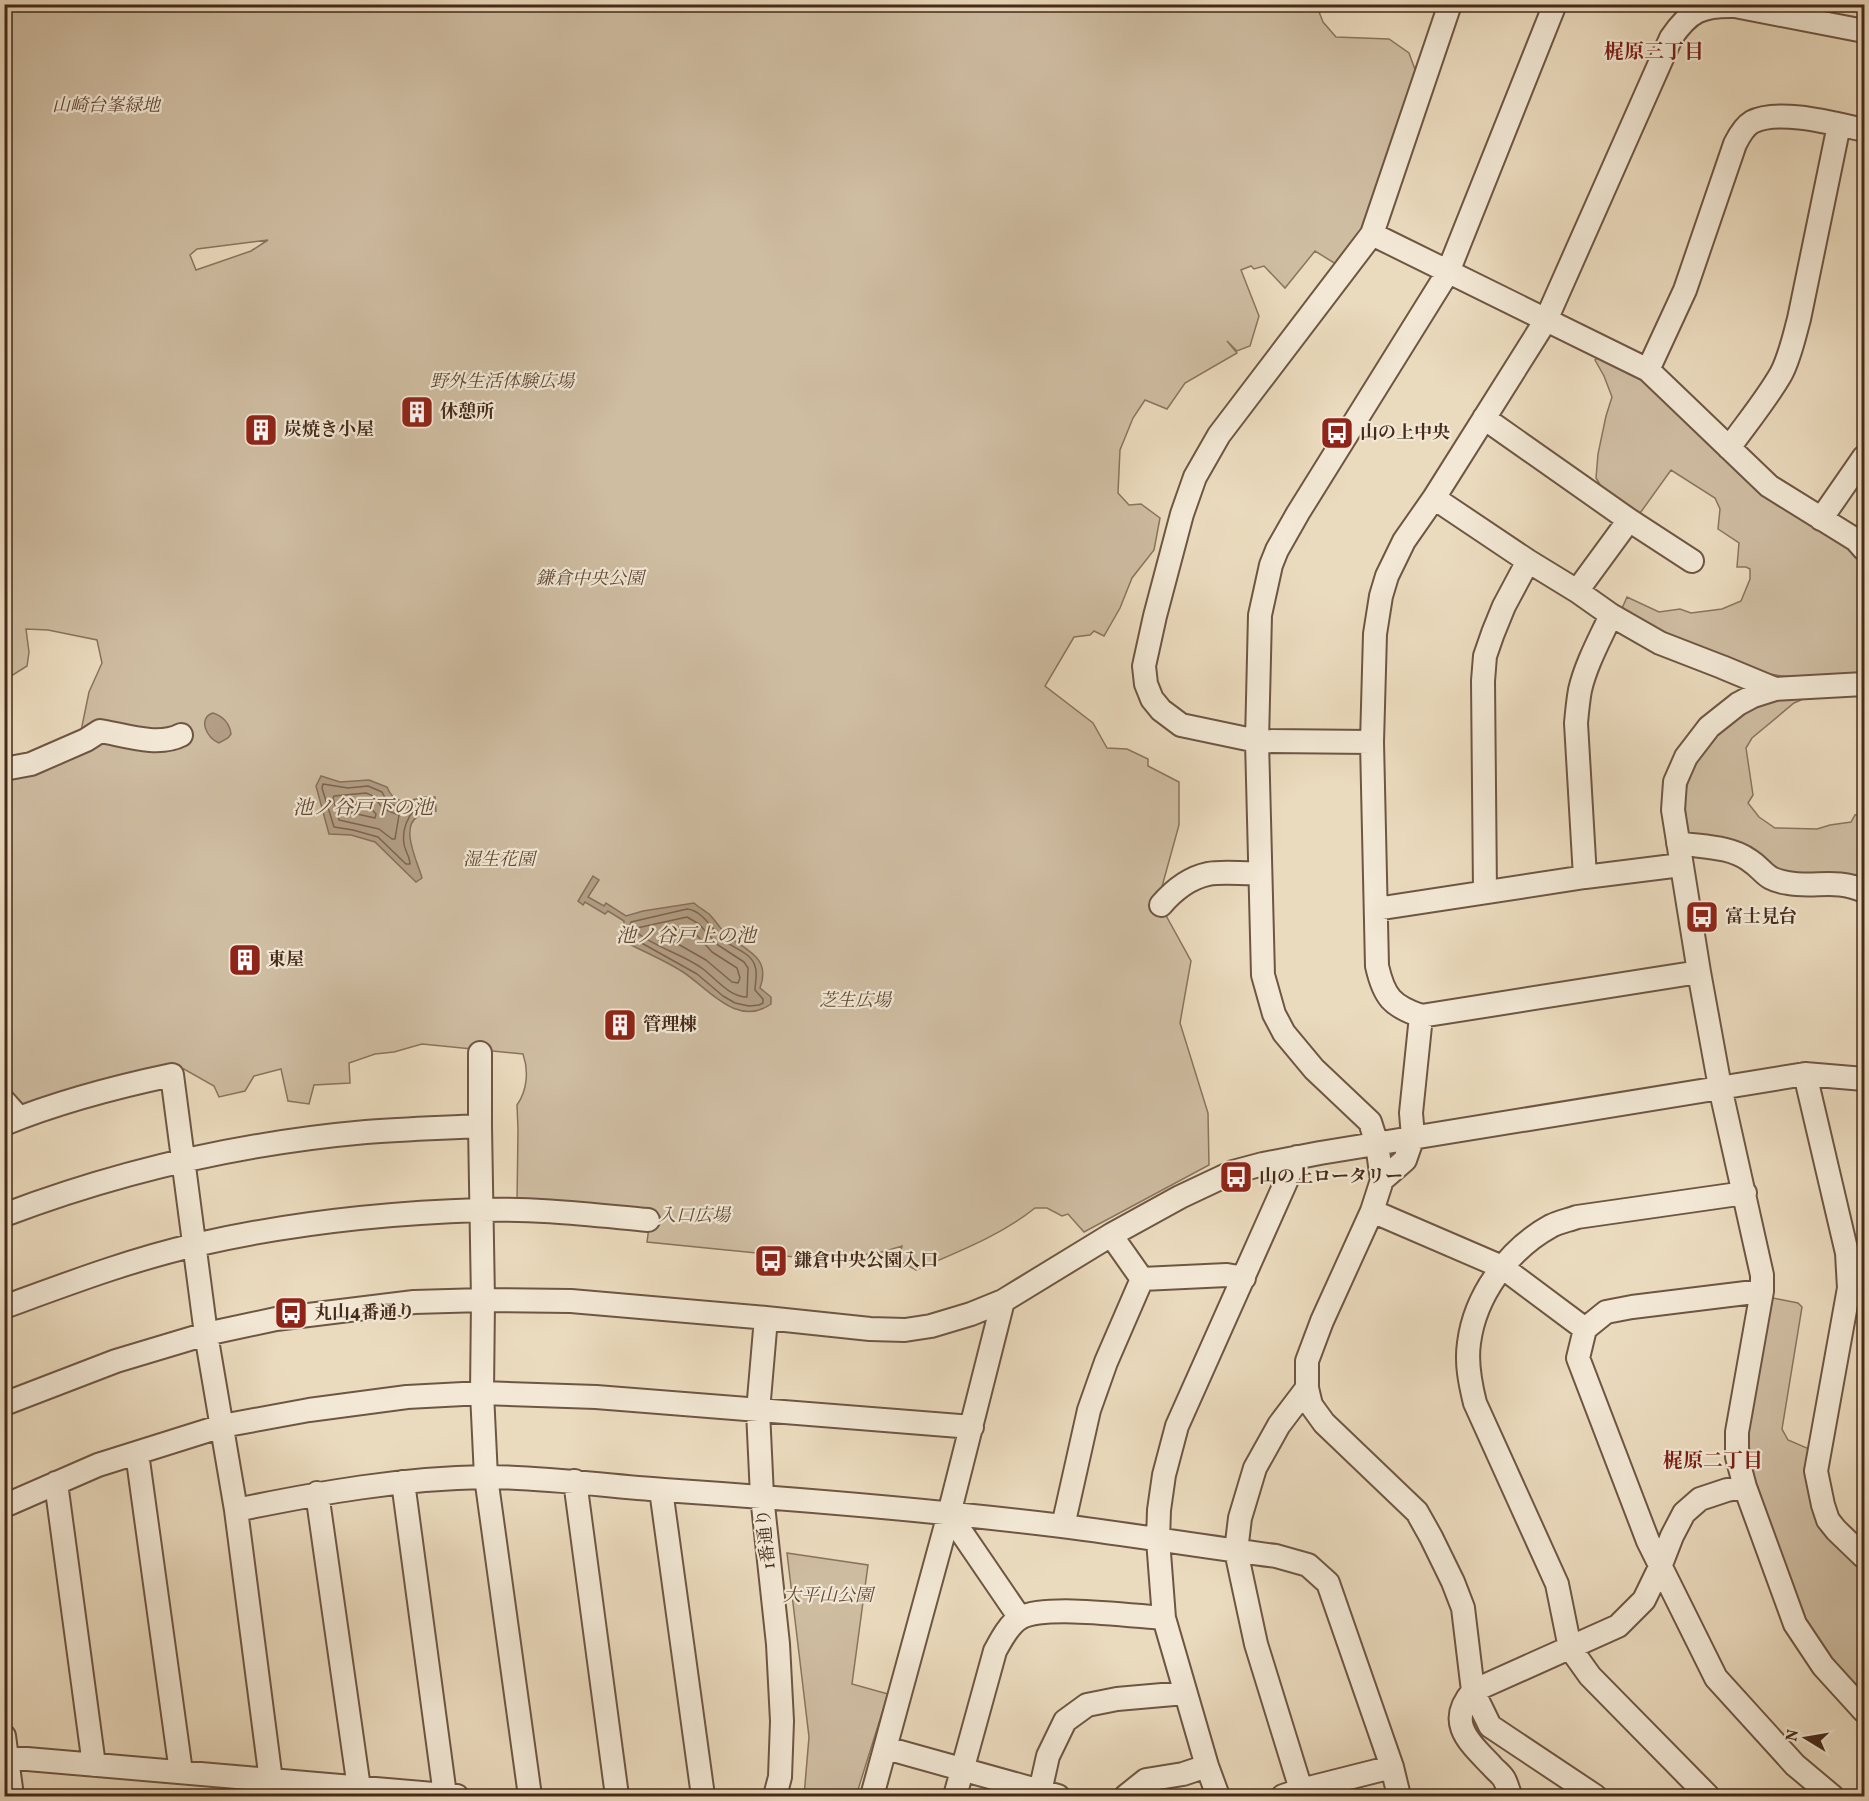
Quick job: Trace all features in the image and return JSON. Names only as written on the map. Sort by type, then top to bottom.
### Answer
[{"type":"street","points":[[1372,742],[1257,741],[1181,725],[1161,710],[1152,699],[1146,684],[1144,666],[1182,514],[1195,477],[1219,435],[1372,234],[1450,4]]},
{"type":"street","points":[[1555,4],[1448,272],[1277,549],[1265,588],[1260,615],[1257,741],[1263,975],[1274,1014],[1284,1033],[1298,1051],[1370,1122],[1377,1144],[1382,1180],[1372,1211],[1307,1361],[1307,1388],[1311,1405],[1324,1423],[1417,1512],[1453,1582],[1462,1608],[1473,1691],[1490,1726],[1595,1797]]},
{"type":"street","points":[[1699,972],[1421,1016],[1406,1011],[1385,993],[1377,966],[1372,742],[1375,634],[1381,596],[1387,576],[1404,541],[1434,498],[1546,320],[1671,38],[1681,23],[1691,14],[1715,6],[1735,6],[1864,30]]},
{"type":"street","points":[[1648,370],[1685,290],[1735,144],[1741,133],[1751,122],[1773,116],[1790,116],[1864,130]]},
{"type":"street","points":[[1729,448],[1782,372],[1792,345],[1839,124]]},
{"type":"street","points":[[1372,234],[1648,370],[1769,486],[1856,540],[1864,549]]},
{"type":"street","points":[[1484,418],[1629,520],[1692,561]]},
{"type":"street","points":[[1821,519],[1864,457]]},
{"type":"street","points":[[1434,498],[1611,615],[1660,643],[1775,689]]},
{"type":"street","points":[[1577,591],[1629,520]]},
{"type":"street","points":[[1485,892],[1482,681],[1485,656],[1504,606],[1528,561]]},
{"type":"street","points":[[1585,877],[1576,723],[1580,689],[1585,673],[1611,615]]},
{"type":"street","points":[[1863,690],[1775,689],[1738,704],[1709,727],[1686,757],[1675,783],[1673,810],[1720,1087],[1762,1275],[1762,1291],[1737,1432],[1737,1457],[1745,1487],[1795,1624],[1823,1666],[1864,1711]]},
{"type":"street","points":[[4,769],[31,764],[86,740],[100,731],[156,740],[174,739],[181,735]]},
{"type":"street","points":[[1376,909],[1585,877],[1679,854],[1731,851],[1749,860],[1769,878],[1789,883],[1842,883],[1864,891]]},
{"type":"street","points":[[1161,905],[1172,892],[1182,885],[1208,874],[1260,873]]},
{"type":"street","points":[[1382,1180],[1405,1160],[1413,1137],[1412,1113],[1421,1016]]},
{"type":"street","points":[[480,1053],[482,1393],[486,1477],[530,1797]]},
{"type":"street","points":[[1805,1074],[1857,1289],[1816,1471],[1828,1520],[1864,1557]]},
{"type":"street","points":[[4,1404],[116,1361],[206,1334],[276,1319],[414,1302],[571,1301],[870,1329],[905,1330],[931,1326],[1003,1301],[1111,1234],[1233,1172],[1297,1157],[1413,1137],[1805,1074],[1864,1078]]},
{"type":"street","points":[[9,1114],[172,1075],[206,1334],[236,1510],[272,1788]]},
{"type":"street","points":[[4,1215],[121,1176],[183,1160],[279,1143],[367,1132],[480,1126]]},
{"type":"street","points":[[1218,1797],[1164,1618],[1158,1540],[1159,1510],[1164,1475],[1177,1426],[1297,1157]]},
{"type":"street","points":[[1708,1797],[1590,1676],[1570,1648],[1557,1584],[1475,1403],[1470,1382],[1469,1343],[1482,1300],[1502,1267],[1526,1244],[1552,1226],[1577,1217],[1744,1193]]},
{"type":"street","points":[[4,1307],[103,1270],[195,1245],[292,1227],[388,1216],[481,1210],[565,1212],[648,1220]]},
{"type":"street","points":[[1372,1211],[1502,1267],[1585,1329]]},
{"type":"street","points":[[1111,1234],[1142,1279]]},
{"type":"street","points":[[1142,1279],[1227,1275],[1244,1278]]},
{"type":"street","points":[[1063,1526],[1089,1410],[1106,1362],[1142,1279]]},
{"type":"street","points":[[1762,1291],[1606,1312],[1585,1329],[1578,1358],[1648,1541],[1716,1678],[1795,1765],[1832,1797]]},
{"type":"street","points":[[872,1797],[972,1427],[1003,1301]]},
{"type":"street","name":"1番通り","points":[[766,1318],[758,1411],[762,1496],[778,1644],[782,1721],[780,1778],[776,1797]]},
{"type":"street","points":[[1307,1388],[1279,1425],[1255,1468],[1242,1509],[1236,1551],[1256,1644],[1296,1794],[1392,1767]]},
{"type":"street","points":[[4,1506],[98,1465],[222,1426],[309,1410],[407,1397],[482,1393],[596,1397],[972,1427]]},
{"type":"street","points":[[137,1453],[182,1772]]},
{"type":"street","points":[[236,1510],[317,1493],[403,1482],[486,1477],[575,1481],[949,1514],[1063,1526],[1276,1556],[1308,1565],[1328,1583],[1392,1767],[1399,1797]]},
{"type":"street","points":[[575,1481],[617,1797]]},
{"type":"street","points":[[12,1797],[6,1750],[94,1765],[182,1772],[272,1788],[359,1788],[451,1796],[403,1482]]},
{"type":"street","points":[[56,1483],[94,1765]]},
{"type":"street","points":[[1510,1797],[1503,1779],[1474,1748],[1460,1727],[1461,1710],[1465,1700],[1473,1691],[1618,1626],[1644,1600],[1684,1513],[1700,1499],[1745,1487]]},
{"type":"street","points":[[661,1490],[703,1797]]},
{"type":"street","points":[[317,1493],[359,1788]]},
{"type":"street","points":[[949,1514],[1020,1618]]},
{"type":"street","points":[[955,1797],[995,1651],[1003,1637],[1020,1618],[1042,1611],[1064,1611],[1164,1618]]},
{"type":"street","points":[[886,1748],[1046,1795],[1048,1756],[1065,1721],[1087,1705],[1118,1699],[1185,1693]]},
{"type":"street","points":[[1126,1797],[1146,1780],[1183,1774],[1207,1766]]},
{"type":"green space","name":"鎌倉中央公園","points":[[1316,4],[1323,22],[1336,37],[1389,39],[1409,53],[1417,75],[1367,230],[1339,266],[1315,251],[1285,288],[1264,266],[1254,269],[1251,266],[1241,270],[1259,316],[1250,346],[1237,351],[1227,341],[1237,353],[1185,383],[1167,409],[1145,400],[1133,418],[1120,450],[1118,493],[1129,505],[1141,504],[1160,518],[1154,550],[1132,578],[1120,608],[1104,636],[1094,631],[1090,635],[1074,637],[1045,686],[1093,723],[1107,748],[1127,749],[1148,759],[1148,766],[1179,782],[1179,825],[1158,901],[1191,961],[1180,1023],[1208,1113],[1209,1165],[1084,1232],[1068,1214],[1062,1216],[1047,1208],[1035,1208],[993,1235],[916,1270],[899,1259],[902,1246],[875,1254],[795,1257],[647,1242],[649,1227],[517,1204],[517,1105],[525,1087],[523,1054],[422,1044],[394,1052],[375,1054],[349,1063],[350,1083],[314,1085],[309,1104],[288,1101],[281,1069],[254,1076],[245,1091],[219,1097],[214,1086],[184,1069],[149,1069],[78,1086],[26,1106],[5,1089],[5,775],[81,731],[89,692],[102,663],[97,640],[48,630],[26,629],[29,652],[27,666],[5,680],[4,5]],"holes":[[[268,240],[251,251],[196,270],[190,255],[197,249]]]},
{"type":"green space","points":[[1600,355],[1639,375],[1688,418],[1721,456],[1754,486],[1813,522],[1864,559],[1864,672],[1803,677],[1782,676],[1740,667],[1699,651],[1620,613],[1627,597],[1659,612],[1680,609],[1691,613],[1722,609],[1741,601],[1750,579],[1750,569],[1737,567],[1739,543],[1718,529],[1720,509],[1715,498],[1671,470],[1638,516],[1608,498],[1596,478],[1598,454],[1612,397],[1595,360]]},
{"type":"green space","points":[[1800,696],[1801,700],[1794,703],[1752,738],[1746,748],[1753,795],[1748,803],[1759,817],[1775,828],[1817,829],[1851,822],[1855,815],[1864,813],[1864,884],[1794,877],[1687,836],[1685,796],[1687,786],[1694,767],[1707,746],[1717,734],[1741,716],[1769,703]]},
{"type":"green space","points":[[1773,1298],[1798,1303],[1802,1307],[1782,1429],[1788,1440],[1807,1448],[1813,1457],[1812,1486],[1864,1566],[1864,1695],[1827,1657],[1807,1626],[1752,1471],[1748,1435]]},
{"type":"green space","name":"大平山公園","points":[[787,1553],[868,1565],[852,1684],[888,1694],[856,1796],[804,1796],[809,1737]]},
{"type":"water","points":[[213,713],[223,718],[231,734],[219,743],[208,733],[205,724],[208,716]]},
{"type":"water","name":"池ノ谷戸下の池","points":[[321,776],[340,782],[369,780],[387,787],[391,795],[401,801],[435,797],[436,811],[417,817],[410,829],[412,846],[422,878],[416,882],[375,842],[351,835],[329,834],[316,786]]},
{"type":"water","name":"池ノ谷戸上の池","points":[[593,876],[599,880],[588,897],[604,906],[606,903],[626,916],[694,903],[709,914],[728,936],[756,956],[762,969],[763,978],[760,988],[771,997],[771,1004],[759,1010],[747,1012],[735,1009],[713,996],[677,968],[629,944],[623,939],[624,921],[608,911],[605,914],[585,902],[583,905],[578,901]]},
{"type":"place","name":"休憩所","points":[[417,412]]},
{"type":"place","name":"炭焼き小屋","points":[[261,430]]},
{"type":"place","name":"山の上中央","points":[[1337,433]]},
{"type":"place","name":"富士見台","points":[[1702,917]]},
{"type":"place","name":"東屋","points":[[245,960]]},
{"type":"place","name":"管理棟","points":[[620,1025]]},
{"type":"place","name":"山の上ロータリー","points":[[1236,1177]]},
{"type":"place","name":"鎌倉中央公園入口","points":[[771,1261]]},
{"type":"place","name":"丸山4番通り","points":[[291,1313]]},
{"type":"district","name":"梶原三丁目","points":[[1654,53]]},
{"type":"district","name":"梶原二丁目","points":[[1713,1462]]},
{"type":"park label","name":"山崎台峯緑地","points":[[106,106]]},
{"type":"park label","name":"野外生活体験広場","points":[[502,382]]},
{"type":"park label","name":"湿生花園","points":[[499,860]]},
{"type":"park label","name":"芝生広場","points":[[855,1001]]},
{"type":"park label","name":"入口広場","points":[[694,1216]]}]
